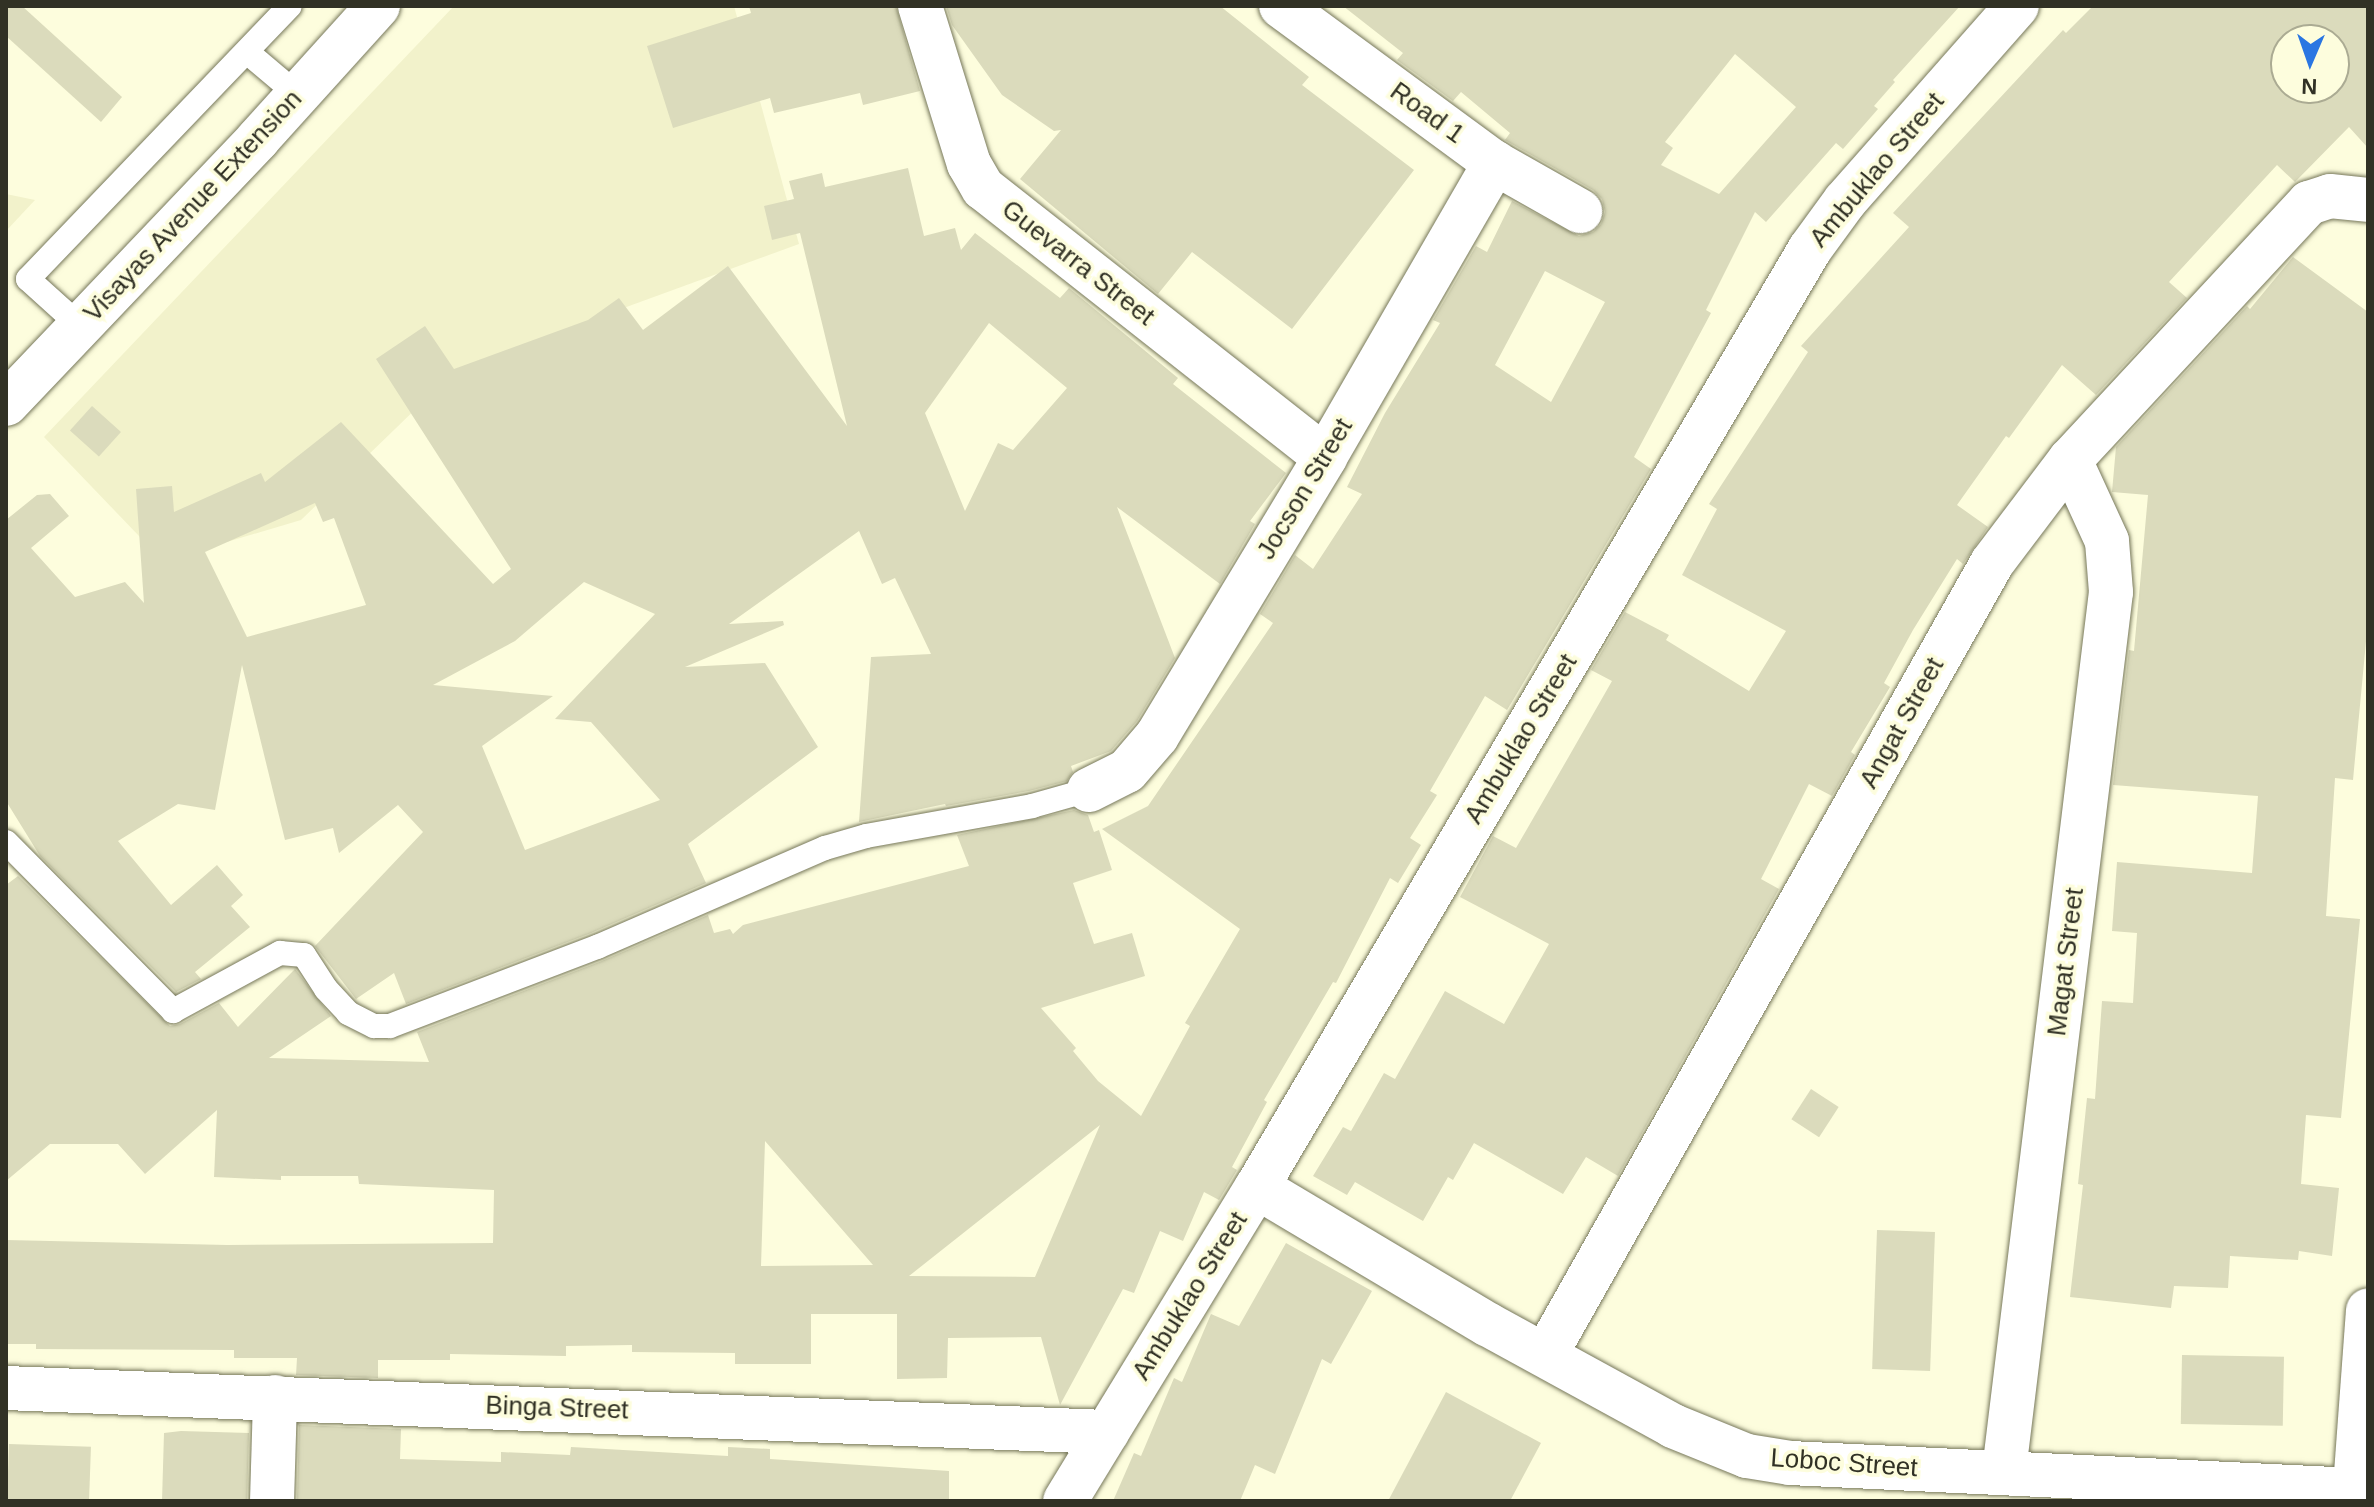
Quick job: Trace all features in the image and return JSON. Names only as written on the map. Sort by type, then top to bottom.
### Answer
[{"type":"street","name":"Visayas Avenue Extension","points":[[6,404],[299,96],[378,6]]},
{"type":"street","name":"Guevarra Street","points":[[920,6],[969,164],[983,188],[1325,457]]},
{"type":"street","name":"Road 1","points":[[1281,6],[1495,163],[1580,211]]},
{"type":"street","name":"Ambuklao Street","points":[[1065,1501],[1257,1187],[1810,249],[1845,201],[2017,6]]},
{"type":"street","name":"Jocson Street","points":[[1089,790],[1127,771],[1144,754],[1325,457],[1495,163]]},
{"type":"street","name":"Angat Street","points":[[1546,1354],[1992,563],[2070,460],[2309,203],[2330,196],[2368,200]]},
{"type":"street","name":"Magat Street","points":[[2004,1471],[2111,592],[2107,541],[2070,460]]},
{"type":"street","name":"Loboc Street","points":[[1257,1187],[1487,1324],[1673,1426],[1747,1456],[1790,1463],[2004,1471],[2355,1496]]},
{"type":"street","points":[[2355,1496],[2368,1311]]},
{"type":"street","name":"Binga Street","points":[[6,1388],[1107,1432]]},
{"type":"street","points":[[272,1501],[275,1397]]},
{"type":"lane","points":[[80,326],[28,279],[290,6]]},
{"type":"lane","points":[[247,52],[299,96]]},
{"type":"lane","points":[[6,842],[86,927],[173,1011],[280,953],[304,955],[326,989],[348,1013],[374,1026],[390,1026],[597,947],[825,848],[866,836],[1032,806],[1089,790]]},
{"type":"shaded area","points":[[454,6],[734,6],[799,244],[457,369],[301,520],[163,561],[44,437]]},
{"type":"shaded area","points":[[6,194],[35,200],[6,231]]},
{"type":"building","points":[[6,6],[22,6],[122,97],[101,122],[6,36]]},
{"type":"building","points":[[749,6],[896,6],[920,91],[863,105],[860,93],[774,113],[770,98],[673,128],[647,46],[751,13]]},
{"type":"building","points":[[946,6],[1220,6],[1309,77],[1302,85],[1414,170],[1292,329],[1192,252],[1158,294],[1020,179],[1061,130],[1054,131],[1002,95],[952,25]]},
{"type":"building","points":[[1343,6],[1960,6],[1893,80],[1895,82],[1874,106],[1878,109],[1843,149],[1836,143],[1766,222],[1755,212],[1706,310],[1711,313],[1634,457],[1651,469],[1507,710],[1485,696],[1430,791],[1437,795],[1410,838],[1421,845],[1398,883],[1390,878],[1336,983],[1333,982],[1264,1100],[1267,1102],[1232,1167],[1237,1170],[1219,1200],[1204,1192],[1183,1241],[1160,1231],[1134,1293],[1123,1289],[1060,1405],[1041,1337],[948,1338],[947,1378],[897,1379],[897,1314],[811,1314],[811,1364],[735,1364],[735,1353],[632,1352],[632,1345],[566,1346],[566,1356],[450,1354],[450,1360],[378,1360],[378,1378],[296,1375],[297,1358],[234,1358],[234,1350],[36,1349],[36,1344],[6,1344],[6,1240],[227,1245],[493,1243],[494,1190],[359,1184],[358,1176],[281,1176],[281,1180],[214,1177],[217,1110],[145,1174],[118,1144],[50,1144],[6,1181],[6,885],[18,876],[170,1026],[180,1024],[219,1003],[238,1027],[295,969],[331,1016],[269,1058],[429,1062],[417,1032],[602,961],[708,915],[714,933],[730,929],[733,934],[743,925],[969,866],[957,835],[1074,810],[1088,815],[1094,832],[1099,830],[1112,870],[1073,883],[1094,944],[1132,933],[1145,976],[1041,1008],[1076,1048],[1073,1051],[1098,1081],[1141,1116],[1190,1026],[1185,1023],[1240,929],[1102,829],[1148,806],[1273,623],[1260,614],[1295,555],[1313,569],[1362,494],[1347,487],[1385,413],[1440,323],[1433,320],[1476,246],[1487,252],[1512,201],[1579,236],[1593,232],[1601,224],[1605,212],[1602,199],[1593,190],[1505,140],[1510,133],[1461,92],[1453,101],[1397,60],[1403,53]],"holes":[[[1735,54],[1796,107],[1719,194],[1661,165],[1673,148],[1665,142]],[[1545,271],[1605,302],[1551,402],[1495,365]],[[1100,1125],[1035,1277],[909,1276]],[[765,1141],[873,1265],[761,1266]]]},
{"type":"building","points":[[2093,6],[2368,6],[2368,148],[2349,127],[2295,182],[2277,165],[2169,282],[2187,298],[2096,395],[2062,365],[2009,438],[2006,436],[1957,505],[1988,527],[1963,564],[1957,559],[1913,630],[1884,683],[1890,687],[1851,752],[1855,755],[1832,796],[1809,784],[1761,879],[1779,889],[1618,1176],[1586,1157],[1563,1194],[1474,1143],[1453,1180],[1448,1177],[1423,1221],[1355,1182],[1347,1195],[1313,1176],[1343,1127],[1351,1131],[1384,1073],[1395,1079],[1445,991],[1504,1024],[1549,944],[1460,897],[1493,836],[1516,848],[1612,681],[1591,670],[1625,612],[1669,635],[1666,640],[1749,691],[1786,631],[1682,575],[1717,509],[1709,504],[1808,352],[1801,346],[1909,227],[1893,213],[2063,30],[2066,33]]},
{"type":"building","points":[[908,168],[924,236],[955,228],[961,250],[975,233],[1060,298],[1069,288],[1178,378],[1173,384],[1286,473],[1250,521],[1255,524],[1220,584],[1117,507],[1175,658],[1137,721],[1111,751],[1071,766],[1073,772],[1067,781],[1029,791],[859,822],[871,657],[931,654],[895,578],[882,584],[859,531],[729,624],[783,621],[784,625],[685,667],[765,663],[818,747],[688,844],[706,883],[591,933],[406,1004],[394,973],[356,999],[315,946],[423,832],[398,805],[339,853],[333,828],[285,840],[242,665],[215,810],[178,804],[118,841],[171,905],[217,865],[243,895],[231,906],[250,927],[195,972],[201,979],[176,992],[40,856],[6,801],[6,520],[37,495],[50,494],[69,516],[31,548],[75,597],[125,582],[144,603],[136,489],[172,486],[174,512],[261,473],[265,482],[341,422],[493,584],[511,569],[376,359],[425,326],[454,369],[588,320],[619,298],[643,330],[728,266],[847,426],[800,233],[772,240],[764,206],[794,199],[789,181],[822,173],[825,187]],"holes":[[[989,323],[1067,388],[1013,450],[998,443],[965,511],[925,413]],[[315,503],[323,522],[334,518],[366,605],[247,637],[205,552]],[[584,582],[655,614],[555,719],[591,722],[660,800],[525,850],[482,746],[553,696],[433,685],[515,641]]]},
{"type":"building","points":[[2293,257],[2368,312],[2368,620],[2353,780],[2335,778],[2326,916],[2360,919],[2341,1118],[2306,1115],[2301,1184],[2339,1188],[2332,1256],[2299,1251],[2298,1260],[2230,1256],[2228,1288],[2174,1286],[2171,1308],[2070,1297],[2083,1185],[2078,1184],[2087,1098],[2095,1099],[2102,1001],[2133,1003],[2137,933],[2112,931],[2117,862],[2252,873],[2258,796],[2113,785],[2129,650],[2134,651],[2148,495],[2112,492],[2116,447],[2247,306],[2250,309]]},
{"type":"building","points":[[92,406],[121,432],[99,457],[70,431]]},
{"type":"building","points":[[1811,1089],[1839,1107],[1819,1137],[1791,1119]]},
{"type":"building","points":[[1877,1230],[1935,1232],[1930,1371],[1872,1369]]},
{"type":"building","points":[[1286,1243],[1372,1291],[1331,1364],[1322,1359],[1275,1474],[1255,1465],[1240,1501],[1113,1501],[1134,1453],[1141,1456],[1174,1378],[1182,1382],[1211,1314],[1239,1326]]},
{"type":"building","points":[[2182,1355],[2284,1357],[2283,1426],[2181,1424]]},
{"type":"building","points":[[1446,1392],[1541,1443],[1510,1501],[1388,1501]]},
{"type":"building","points":[[299,1425],[401,1429],[400,1459],[501,1462],[501,1452],[570,1455],[571,1447],[728,1456],[728,1447],[770,1449],[770,1459],[949,1471],[949,1501],[297,1501]]},
{"type":"building","points":[[164,1433],[249,1433],[247,1501],[162,1501]]},
{"type":"building","points":[[9,1444],[91,1447],[89,1501],[7,1501]]}]
